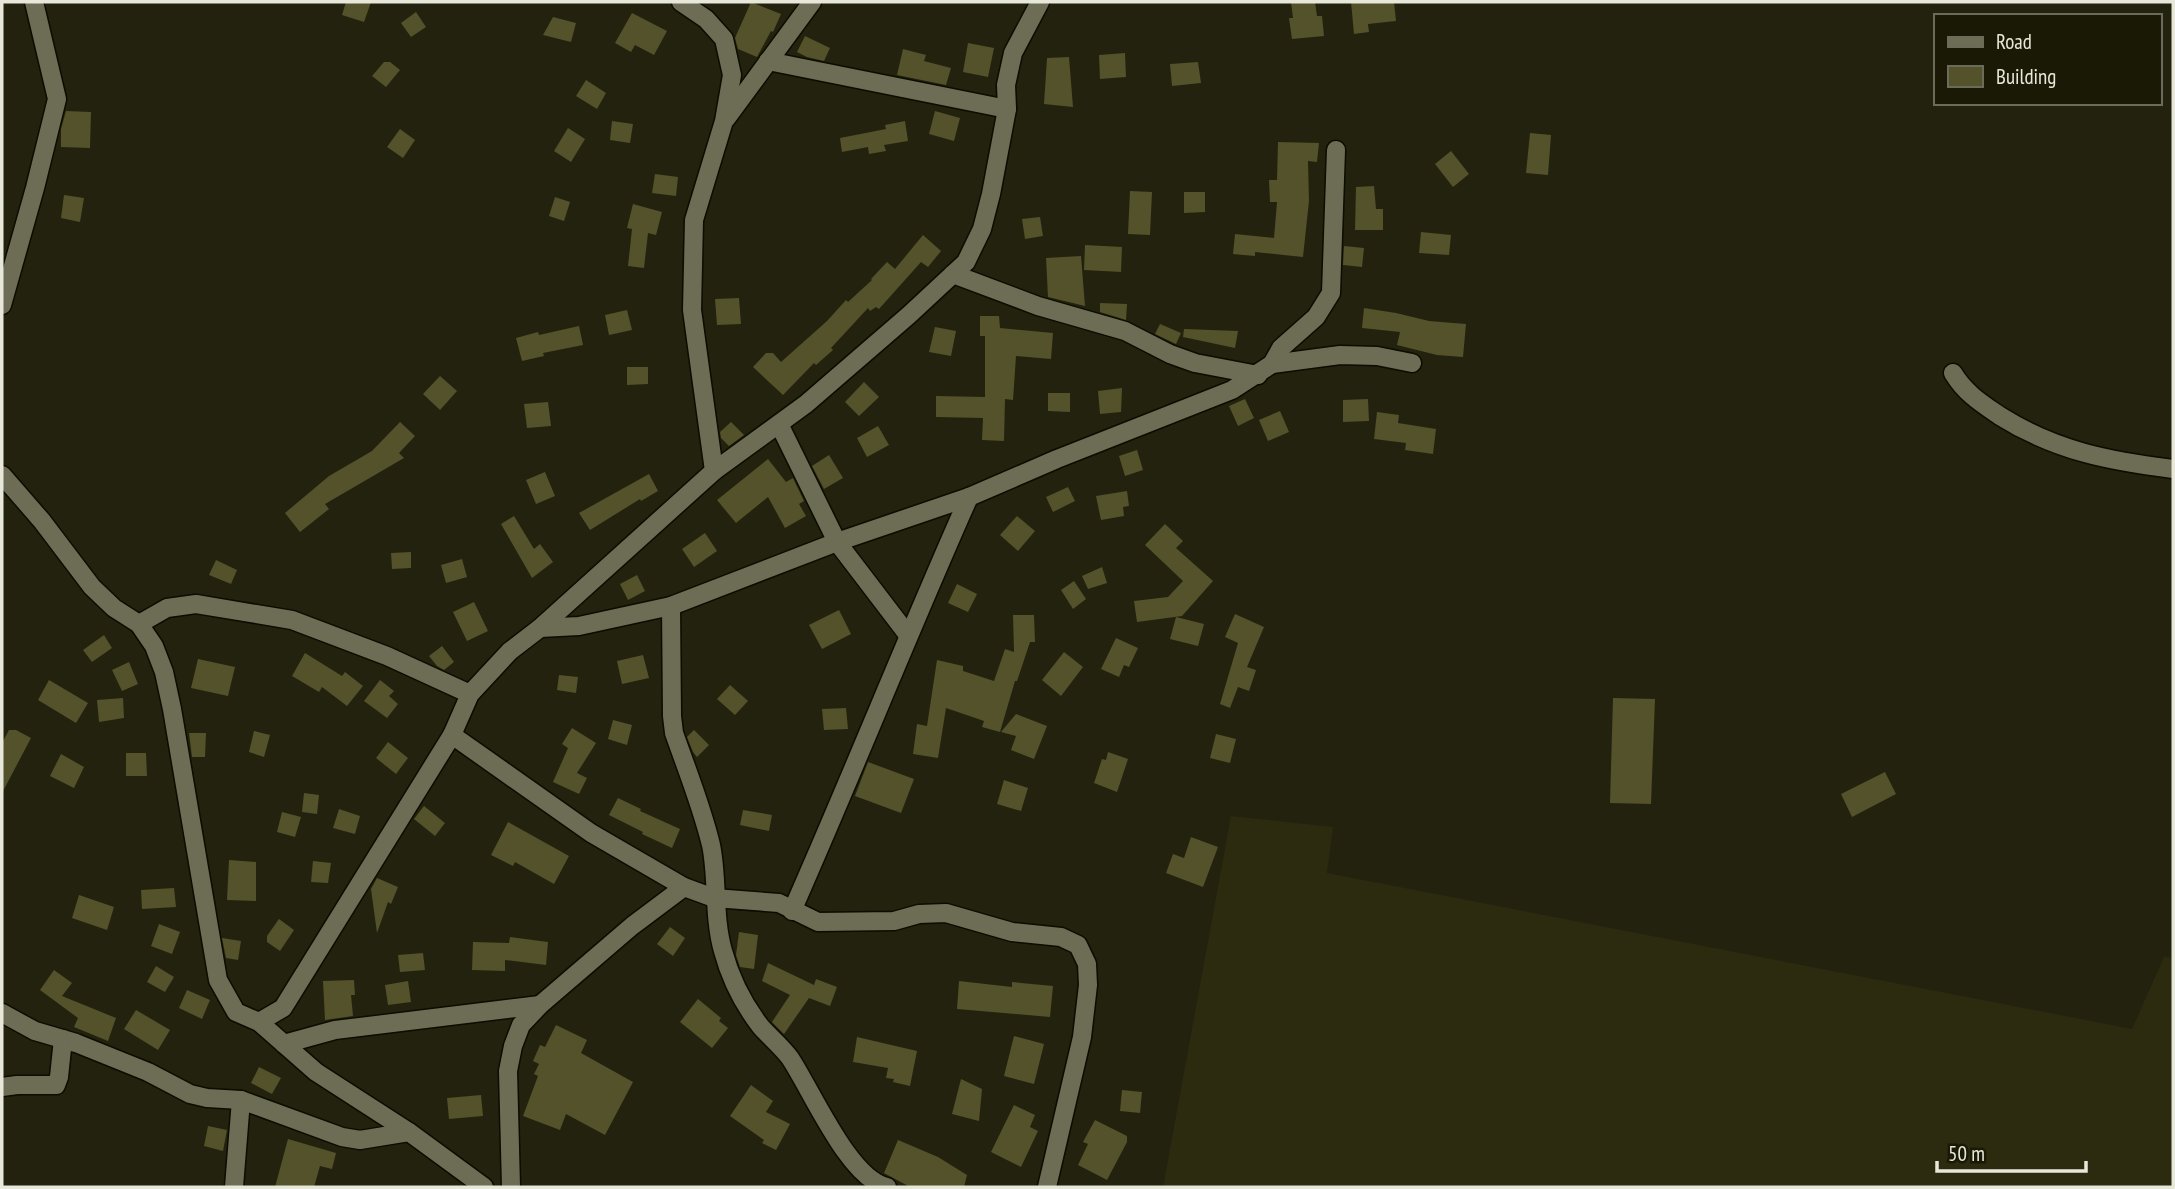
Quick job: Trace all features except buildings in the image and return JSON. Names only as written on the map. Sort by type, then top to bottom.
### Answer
[{"type":"street","points":[[2,306],[57,99],[34,2]]},
{"type":"street","points":[[681,2],[706,19],[724,39],[732,75],[724,121],[694,220],[692,310],[714,471]]},
{"type":"street","points":[[724,121],[812,2]]},
{"type":"street","points":[[259,1022],[283,1007],[452,735],[470,694],[510,651],[540,628],[714,471],[806,404],[965,262],[982,229],[1007,109],[1006,85],[1013,53],[1040,2]]},
{"type":"street","points":[[768,61],[1007,109]]},
{"type":"street","points":[[540,628],[579,626],[671,606],[837,542],[969,497],[1232,390],[1265,369],[1281,348],[1316,317],[1331,293],[1336,150]]},
{"type":"street","points":[[953,274],[1038,306],[1125,331],[1170,354],[1195,363],[1265,369],[1340,355],[1377,356],[1412,363]]},
{"type":"street","points":[[1953,373],[1962,388],[1976,400],[2018,427],[2056,446],[2112,461],[2173,469]]},
{"type":"street","points":[[779,424],[837,542],[908,635]]},
{"type":"street","points":[[2,475],[42,521],[92,587],[114,608],[139,624],[154,646],[170,696],[218,980],[236,1012],[259,1022],[317,1072],[409,1132],[484,1187]]},
{"type":"street","points":[[792,911],[969,497]]},
{"type":"street","points":[[139,624],[167,608],[196,604],[292,620],[387,656],[470,694]]},
{"type":"street","points":[[671,606],[674,733],[712,847],[714,898],[722,950],[733,981],[760,1025],[788,1055],[857,1167],[879,1185],[887,1187]]},
{"type":"street","points":[[452,735],[591,833],[684,887],[714,898],[779,903],[818,922],[894,921],[919,914],[946,912],[1012,932],[1061,937],[1078,946],[1087,964],[1088,985],[1082,1037],[1047,1187]]},
{"type":"street","points":[[512,1187],[508,1071],[513,1046],[522,1025],[540,1005],[632,926],[684,887]]},
{"type":"street","points":[[284,1044],[335,1030],[540,1005]]},
{"type":"street","points":[[2,1013],[35,1031],[148,1072],[190,1094],[241,1100],[342,1137],[360,1140],[409,1132]]},
{"type":"street","points":[[2,1087],[55,1085],[59,1077],[63,1039]]},
{"type":"street","points":[[234,1187],[241,1100]]},
{"type":"shaded area","points":[[1231,816],[1333,827],[1327,873],[2132,1029],[2164,957],[2173,958],[2173,1187],[1163,1187]]}]
